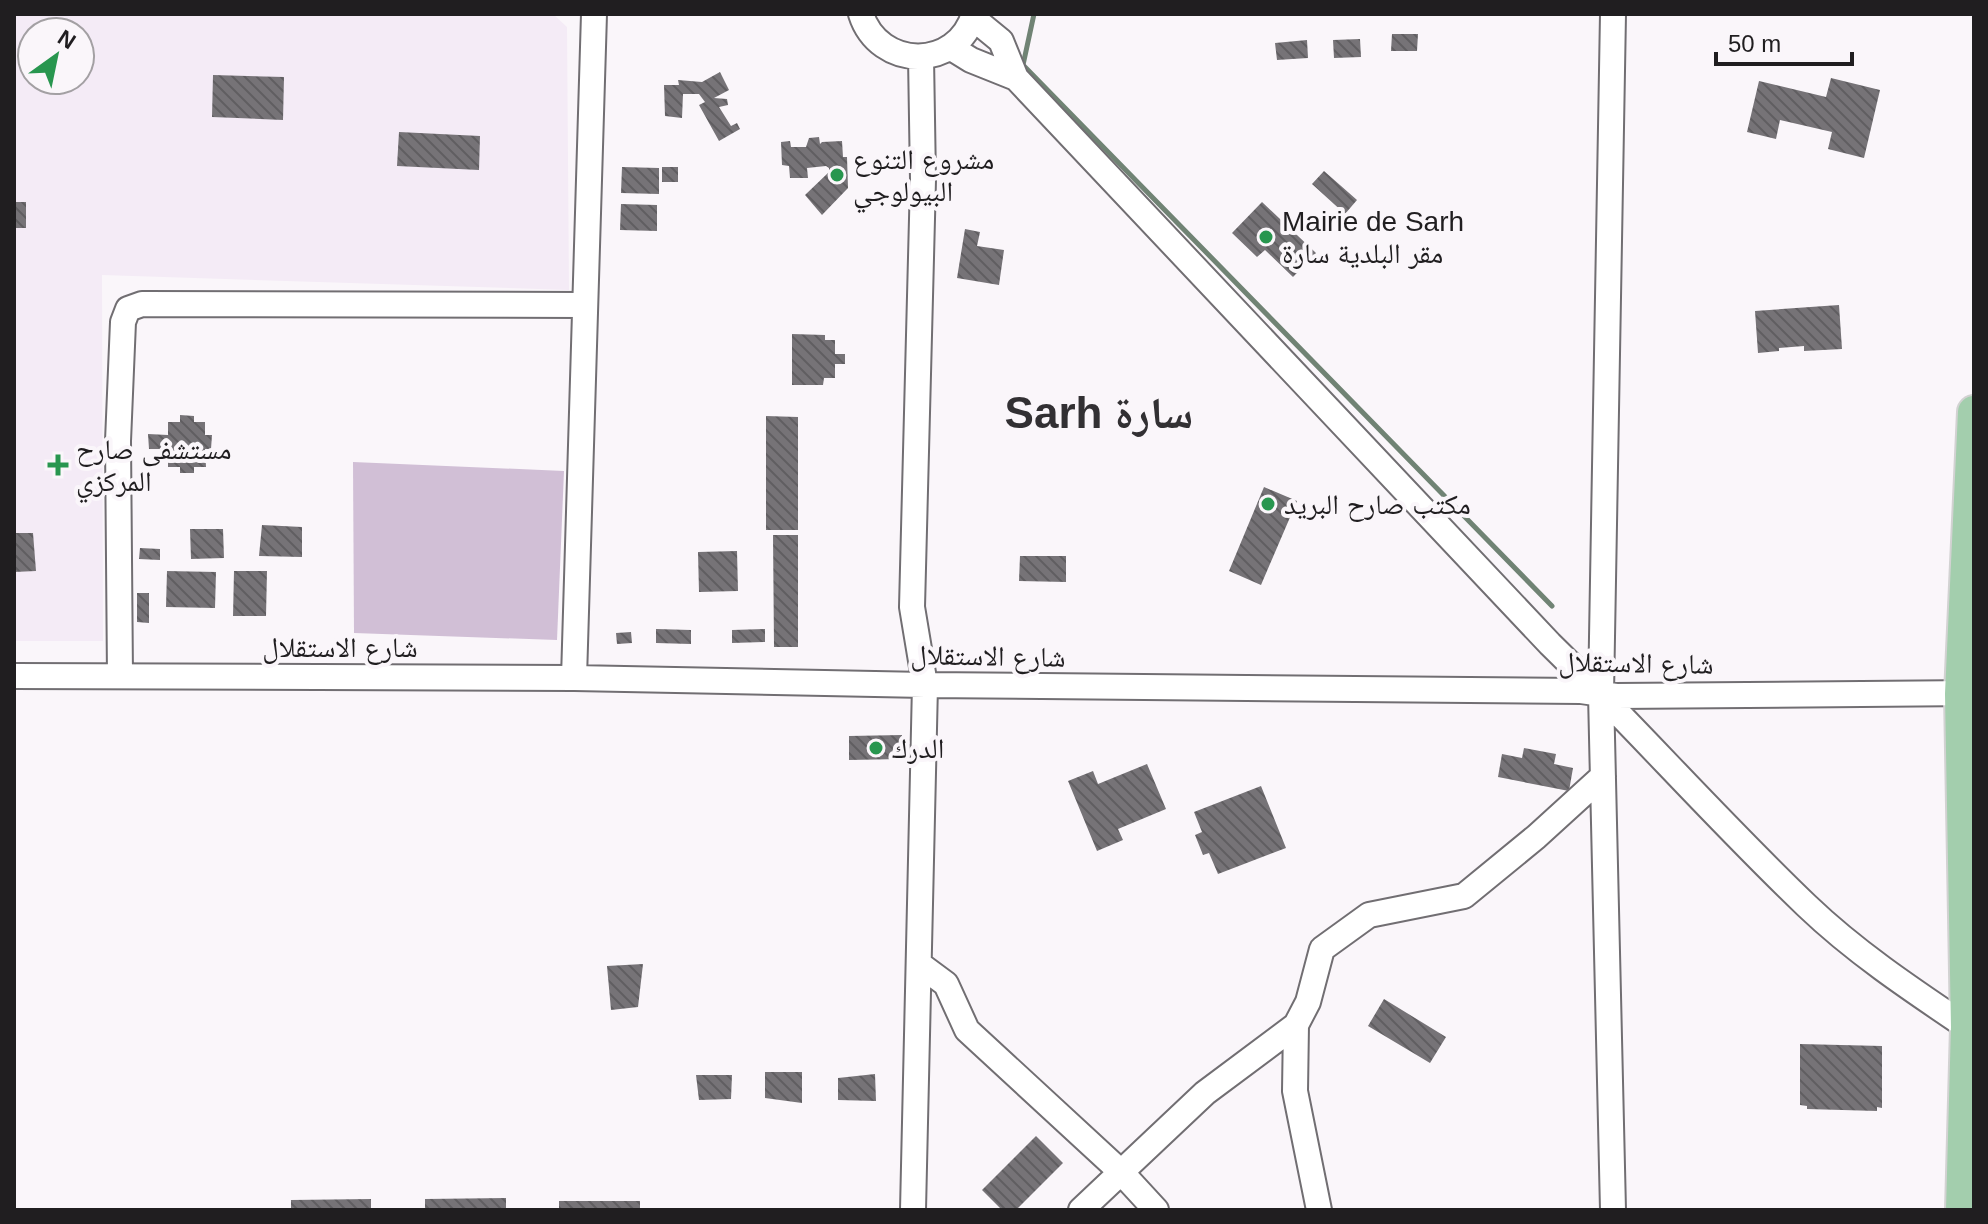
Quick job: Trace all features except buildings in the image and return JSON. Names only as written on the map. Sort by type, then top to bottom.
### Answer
[{"type":"main road","points":[[1962,1210],[1970,976],[1968,694],[1974,412]]},
{"type":"street","points":[[574,678],[594,14]]},
{"type":"street","points":[[861,14],[871,34],[885,47],[902,55],[921,57],[950,47],[964,35],[974,16],[1001,41],[1016,78],[1640,736],[1809,907],[1891,976],[1967,1027]]},
{"type":"street","points":[[1613,14],[1601,694],[1613,1210]]},
{"type":"street","points":[[950,47],[971,60],[1016,78]]},
{"type":"street","points":[[913,1210],[925,685],[912,607],[923,180],[921,57]]},
{"type":"street","points":[[120,676],[118,441],[123,322],[128,309],[142,304],[584,305]]},
{"type":"street","name":"شارع الاستقلال","points":[[14,676],[574,678],[925,685],[1581,691],[1616,696],[1968,694]]},
{"type":"street","points":[[1081,1210],[1205,1093],[1296,1025],[1308,1002],[1322,949],[1369,915],[1464,896],[1603,776]]},
{"type":"street","points":[[919,964],[946,984],[967,1030],[1121,1172],[1156,1210]]},
{"type":"street","points":[[1296,1025],[1295,1091],[1319,1210]]},
{"type":"shaded area","name":"مستشفى صارح المركزي","points":[[14,14],[553,14],[567,27],[569,290],[102,275],[103,641],[14,641]]},
{"type":"shaded area","points":[[353,462],[564,471],[557,640],[354,633]]},
{"type":"waterway","points":[[1034,14],[1023,65],[1552,606]]},
{"type":"place","name":"مشروع التنوع البيولوجي","points":[[837,175]]},
{"type":"place","name":"Mairie de Sarh مقر البلدية سارة","points":[[1266,237]]},
{"type":"place","name":"مستشفى صارح المركزي","points":[[58,465]]},
{"type":"place","name":"مكتب صارح البريد","points":[[1268,504]]},
{"type":"place","name":"الدرك","points":[[876,748]]},
{"type":"district","name":"Sarh سارة","points":[[1099,412]]}]
